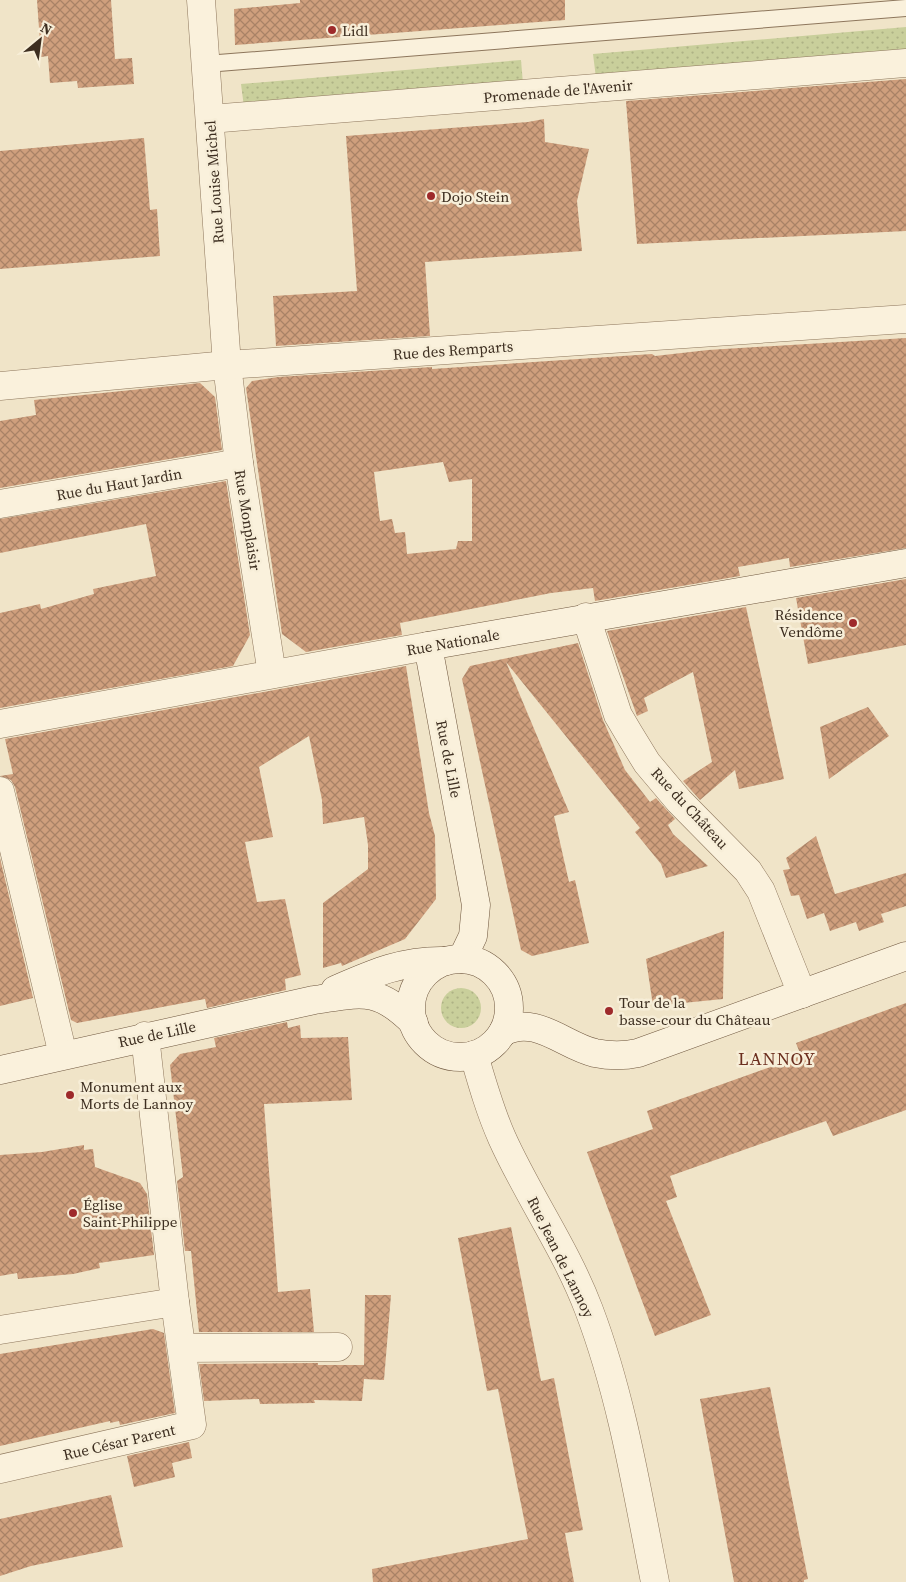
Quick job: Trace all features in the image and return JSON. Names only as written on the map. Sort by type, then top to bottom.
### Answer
[{"type":"street","name":"Rue Louise Michel","points":[[201,0],[227,364]]},
{"type":"street","name":"Promenade de l'Avenir","points":[[210,119],[906,63]]},
{"type":"street","name":"Rue des Remparts","points":[[0,386],[227,364],[906,319]]},
{"type":"street","name":"Rue Monplaisir","points":[[227,364],[239,463],[272,674]]},
{"type":"street","name":"Rue du Haut Jardin","points":[[0,504],[239,463]]},
{"type":"street","name":"Rue Nationale","points":[[0,724],[586,617],[906,563]]},
{"type":"street","name":"Rue du Château","points":[[586,617],[618,715],[647,763],[679,801],[748,871],[761,891],[802,994]]},
{"type":"street","name":"Rue de Lille","points":[[314,1000],[375,973],[402,964],[454,960],[473,936],[476,905],[428,646]]},
{"type":"street","points":[[0,790],[63,1055]]},
{"type":"street","points":[[503,1032],[513,1028],[530,1026],[539,1028],[595,1053],[625,1056],[658,1048],[906,956]]},
{"type":"street","points":[[454,960],[478,962],[491,970],[505,988],[510,1010],[503,1032],[489,1048],[474,1055],[458,1057],[442,1053],[428,1044],[414,1023],[411,1006],[419,982],[430,969],[454,960]]},
{"type":"street","name":"Rue de Lille","points":[[0,1070],[145,1036],[314,1000],[357,994],[372,994],[386,999],[399,1008],[414,1023]]},
{"type":"street","name":"Rue César Parent","points":[[0,1469],[192,1425],[175,1302],[145,1036]]},
{"type":"street","name":"Rue Jean de Lannoy","points":[[474,1055],[484,1092],[502,1139],[570,1267],[591,1317],[605,1360],[624,1432],[655,1582]]},
{"type":"street","points":[[0,1330],[175,1302]]},
{"type":"street","points":[[182,1348],[338,1347]]},
{"type":"lane","points":[[206,64],[906,8]]},
{"type":"green space","points":[[906,27],[906,52],[596,78],[593,54]]},
{"type":"green space","points":[[521,60],[523,84],[244,107],[241,84]]},
{"type":"green space","points":[[465,988],[472,991],[478,997],[481,1008],[480,1016],[472,1025],[465,1028],[457,1028],[450,1025],[442,1016],[441,1004],[444,997],[453,989]]},
{"type":"building","points":[[37,0],[111,0],[115,59],[132,58],[134,84],[78,88],[77,81],[50,83],[48,56],[41,57]]},
{"type":"building","name":"Lidl","points":[[300,0],[565,0],[565,20],[235,45],[234,9],[300,3]]},
{"type":"building","points":[[906,79],[906,231],[637,244],[626,101]]},
{"type":"building","points":[[544,119],[545,142],[589,149],[577,201],[582,251],[425,262],[430,336],[276,346],[273,296],[357,291],[346,136],[528,122]]},
{"type":"building","points":[[144,138],[150,210],[157,209],[160,256],[0,269],[0,151]]},
{"type":"building","points":[[906,338],[906,548],[790,567],[789,558],[738,567],[740,576],[595,601],[593,588],[551,593],[400,623],[402,635],[306,652],[282,634],[246,388],[252,381],[278,377],[432,367],[432,369],[652,354],[655,356],[708,350]],"holes":[[[443,462],[449,482],[472,479],[472,541],[458,541],[456,549],[407,554],[405,532],[395,533],[392,519],[380,521],[374,472]]]},
{"type":"building","points":[[200,383],[215,397],[222,450],[0,488],[0,421],[36,415],[34,400]]},
{"type":"building","points":[[226,481],[250,635],[233,666],[0,708],[0,613],[40,604],[41,609],[94,594],[93,589],[156,576],[146,524],[0,553],[0,519]]},
{"type":"building","name":"Résidence Vendôme","points":[[906,579],[906,645],[808,664],[796,598]]},
{"type":"building","points":[[746,607],[784,779],[739,789],[735,770],[700,800],[683,781],[712,762],[693,672],[644,698],[648,711],[637,716],[607,631]]},
{"type":"building","points":[[578,643],[603,720],[625,770],[650,802],[656,798],[675,819],[668,825],[673,834],[708,866],[666,878],[661,864],[635,832],[640,828],[506,662],[569,812],[554,816],[569,882],[575,880],[589,943],[532,956],[521,950],[462,679],[470,666]]},
{"type":"building","points":[[406,666],[429,813],[435,836],[436,899],[405,939],[342,966],[341,963],[323,968],[323,903],[368,869],[368,845],[364,817],[323,824],[322,800],[309,736],[259,767],[273,837],[245,842],[257,902],[285,899],[301,975],[285,979],[286,990],[207,1008],[205,999],[77,1023],[71,1020],[15,787],[11,780],[0,776],[13,774],[5,739]]},
{"type":"building","points":[[868,707],[889,736],[829,779],[820,727]]},
{"type":"building","points":[[816,836],[835,894],[906,873],[906,906],[881,914],[884,922],[859,931],[856,922],[830,931],[824,913],[807,919],[799,895],[791,896],[783,870],[790,869],[786,858]]},
{"type":"building","points":[[0,858],[33,998],[0,1006]]},
{"type":"building","points":[[724,931],[723,999],[653,1006],[646,959]]},
{"type":"building","points":[[906,1003],[906,1110],[833,1136],[826,1121],[670,1176],[677,1197],[666,1201],[711,1315],[655,1336],[587,1152],[653,1129],[647,1111],[801,1056],[796,1043]]},
{"type":"building","points":[[287,1022],[288,1028],[300,1025],[301,1038],[348,1037],[352,1100],[264,1104],[278,1292],[310,1289],[314,1332],[199,1332],[191,1251],[185,1251],[177,1181],[183,1177],[170,1065],[180,1054],[216,1047],[214,1038]]},
{"type":"building","name":"Église Saint-Philippe","points":[[84,1145],[84,1150],[93,1149],[95,1167],[140,1183],[147,1194],[154,1255],[99,1263],[100,1268],[73,1274],[18,1279],[17,1273],[0,1276],[0,1155],[42,1152]]},
{"type":"building","points":[[511,1227],[541,1381],[554,1378],[583,1530],[565,1533],[574,1582],[373,1582],[372,1569],[528,1539],[498,1389],[487,1391],[458,1238]]},
{"type":"building","points":[[365,1295],[391,1295],[384,1380],[364,1379],[362,1401],[314,1400],[315,1403],[260,1404],[259,1399],[204,1401],[199,1364],[318,1363],[318,1365],[364,1365]]},
{"type":"building","points":[[153,1329],[164,1333],[175,1413],[120,1425],[119,1421],[110,1423],[110,1421],[0,1446],[0,1354]]},
{"type":"building","points":[[770,1387],[808,1579],[804,1580],[804,1582],[734,1582],[700,1399]]},
{"type":"building","points":[[189,1442],[192,1458],[172,1463],[175,1477],[134,1487],[127,1456]]},
{"type":"building","points":[[111,1495],[123,1547],[31,1566],[0,1576],[0,1519]]},
{"type":"place","name":"Lidl","points":[[332,30]]},
{"type":"place","name":"Dojo Stein","points":[[431,196]]},
{"type":"place","name":"Résidence Vendôme","points":[[853,623]]},
{"type":"place","name":"Tour de la basse-cour du Château","points":[[609,1011]]},
{"type":"place","name":"Monument aux Morts de Lannoy","points":[[70,1095]]},
{"type":"place","name":"Église Saint-Philippe","points":[[73,1213]]},
{"type":"district","name":"LANNOY","points":[[777,1058]]}]
